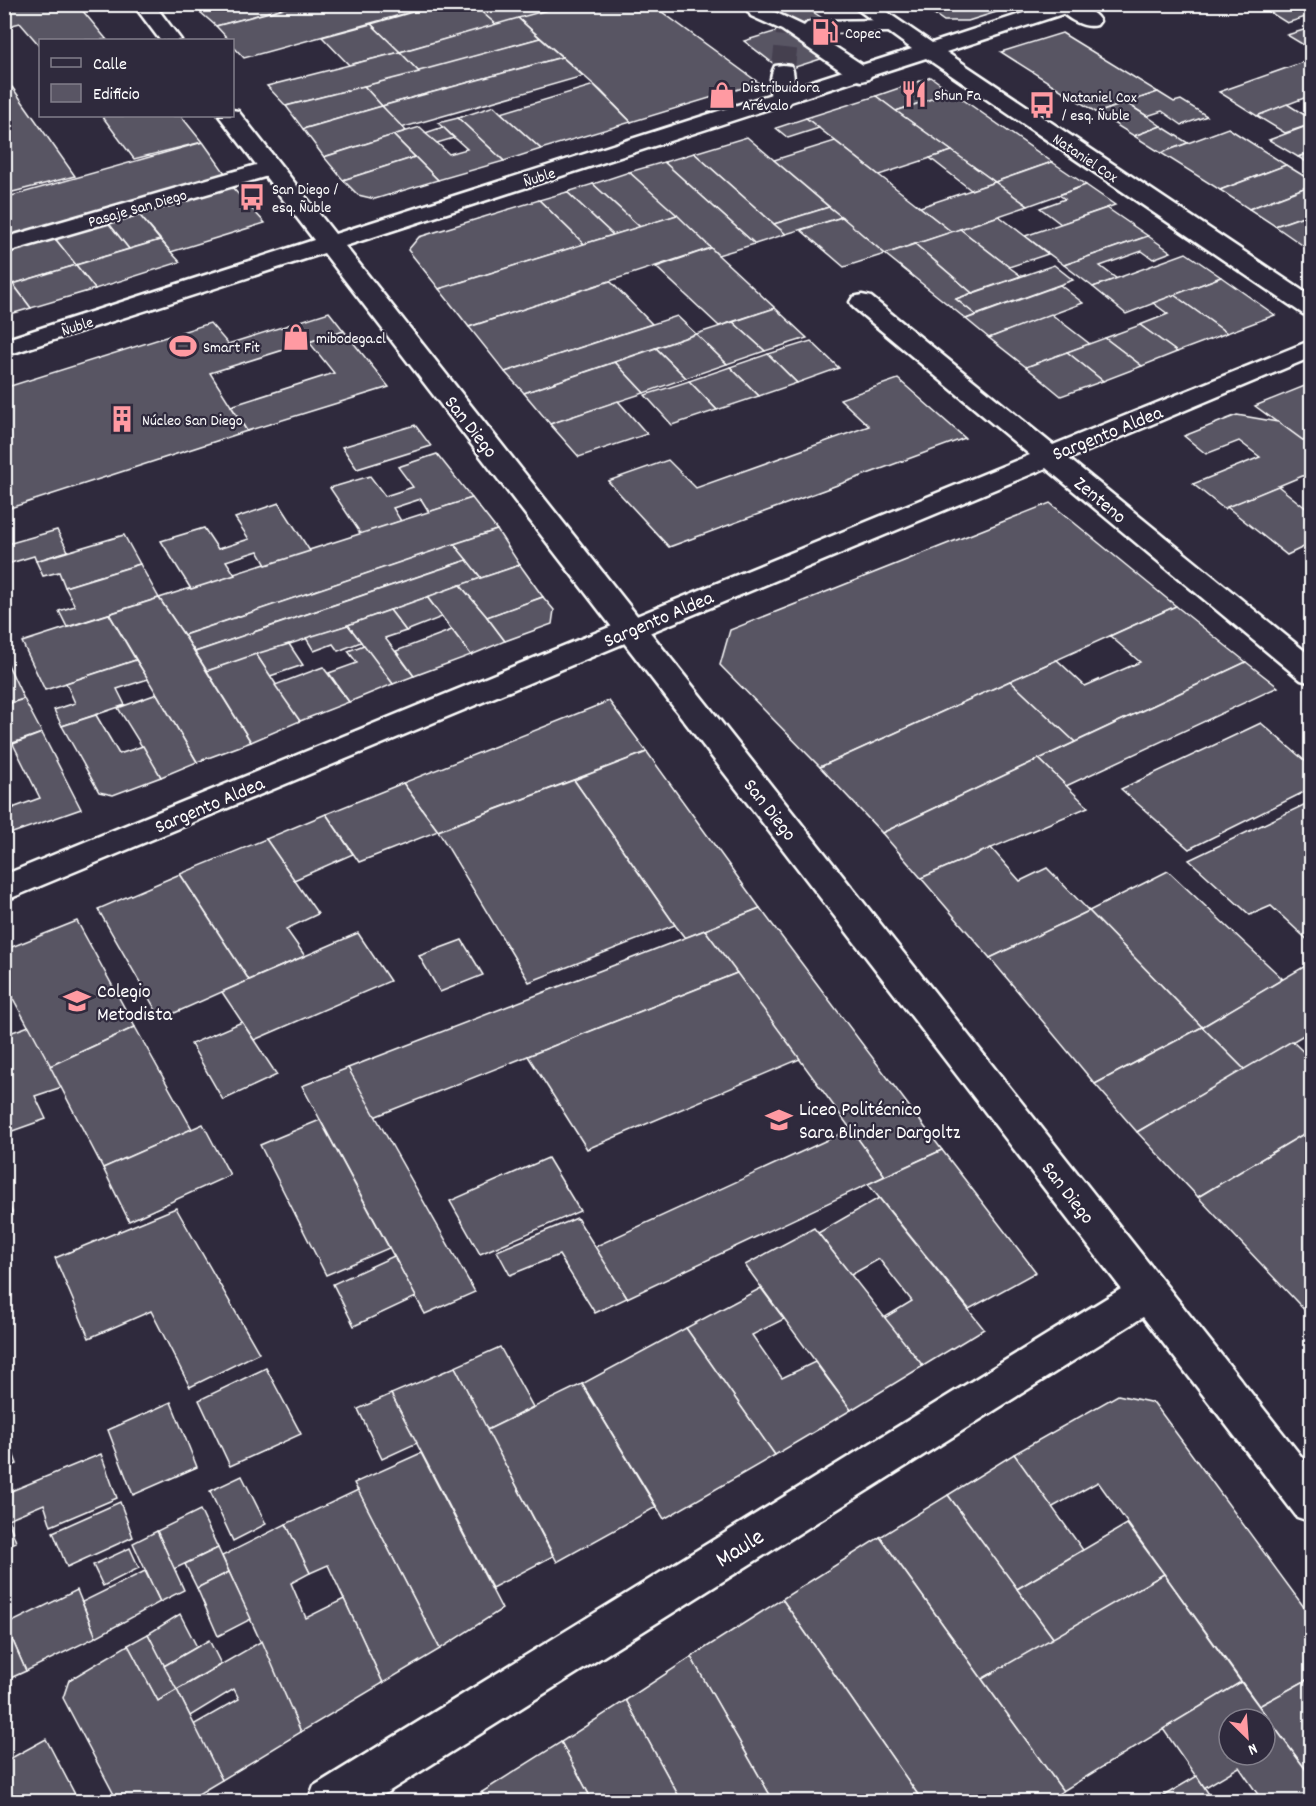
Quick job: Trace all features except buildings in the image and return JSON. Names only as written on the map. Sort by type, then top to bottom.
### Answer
[{"type":"main road","points":[[143,4],[170,39]]},
{"type":"main road","points":[[754,4],[758,12],[789,27],[861,74]]},
{"type":"main road","name":"Nataniel Cox","points":[[860,4],[1311,309]]},
{"type":"main road","points":[[1070,6],[1090,21]]},
{"type":"main road","name":"Ñuble","points":[[4,348],[1070,6]]},
{"type":"main road","points":[[814,27],[891,26]]},
{"type":"main road","points":[[781,99],[783,71]]},
{"type":"main road","name":"San Diego","points":[[231,117],[1311,1503]]},
{"type":"main road","name":"Pasaje San Diego","points":[[4,246],[270,168]]},
{"type":"main road","name":"Zenteno","points":[[862,302],[1311,673]]},
{"type":"main road","name":"Sargento Aldea","points":[[4,889],[1311,348]]},
{"type":"main road","name":"Maule","points":[[330,1802],[1148,1293]]},
{"type":"tunnel","points":[[783,71],[788,29]]},
{"type":"place","name":"Copec","points":[[825,32]]},
{"type":"place","name":"Shun Fa","points":[[914,94]]},
{"type":"place","name":"Distribuidora Arévalo","points":[[722,95]]},
{"type":"place","name":"Nataniel Cox / esq. Ñuble","points":[[1042,105]]},
{"type":"place","name":"San Diego / esq. Ñuble","points":[[252,197]]},
{"type":"place","name":"mibodega.cl","points":[[296,337]]},
{"type":"place","name":"Smart Fit","points":[[183,346]]},
{"type":"place","name":"Núcleo San Diego","points":[[122,419]]},
{"type":"place","name":"Colegio Metodista","points":[[77,1001]]},
{"type":"place","name":"Liceo Politécnico Sara Blinder Dargoltz","points":[[779,1120]]}]
